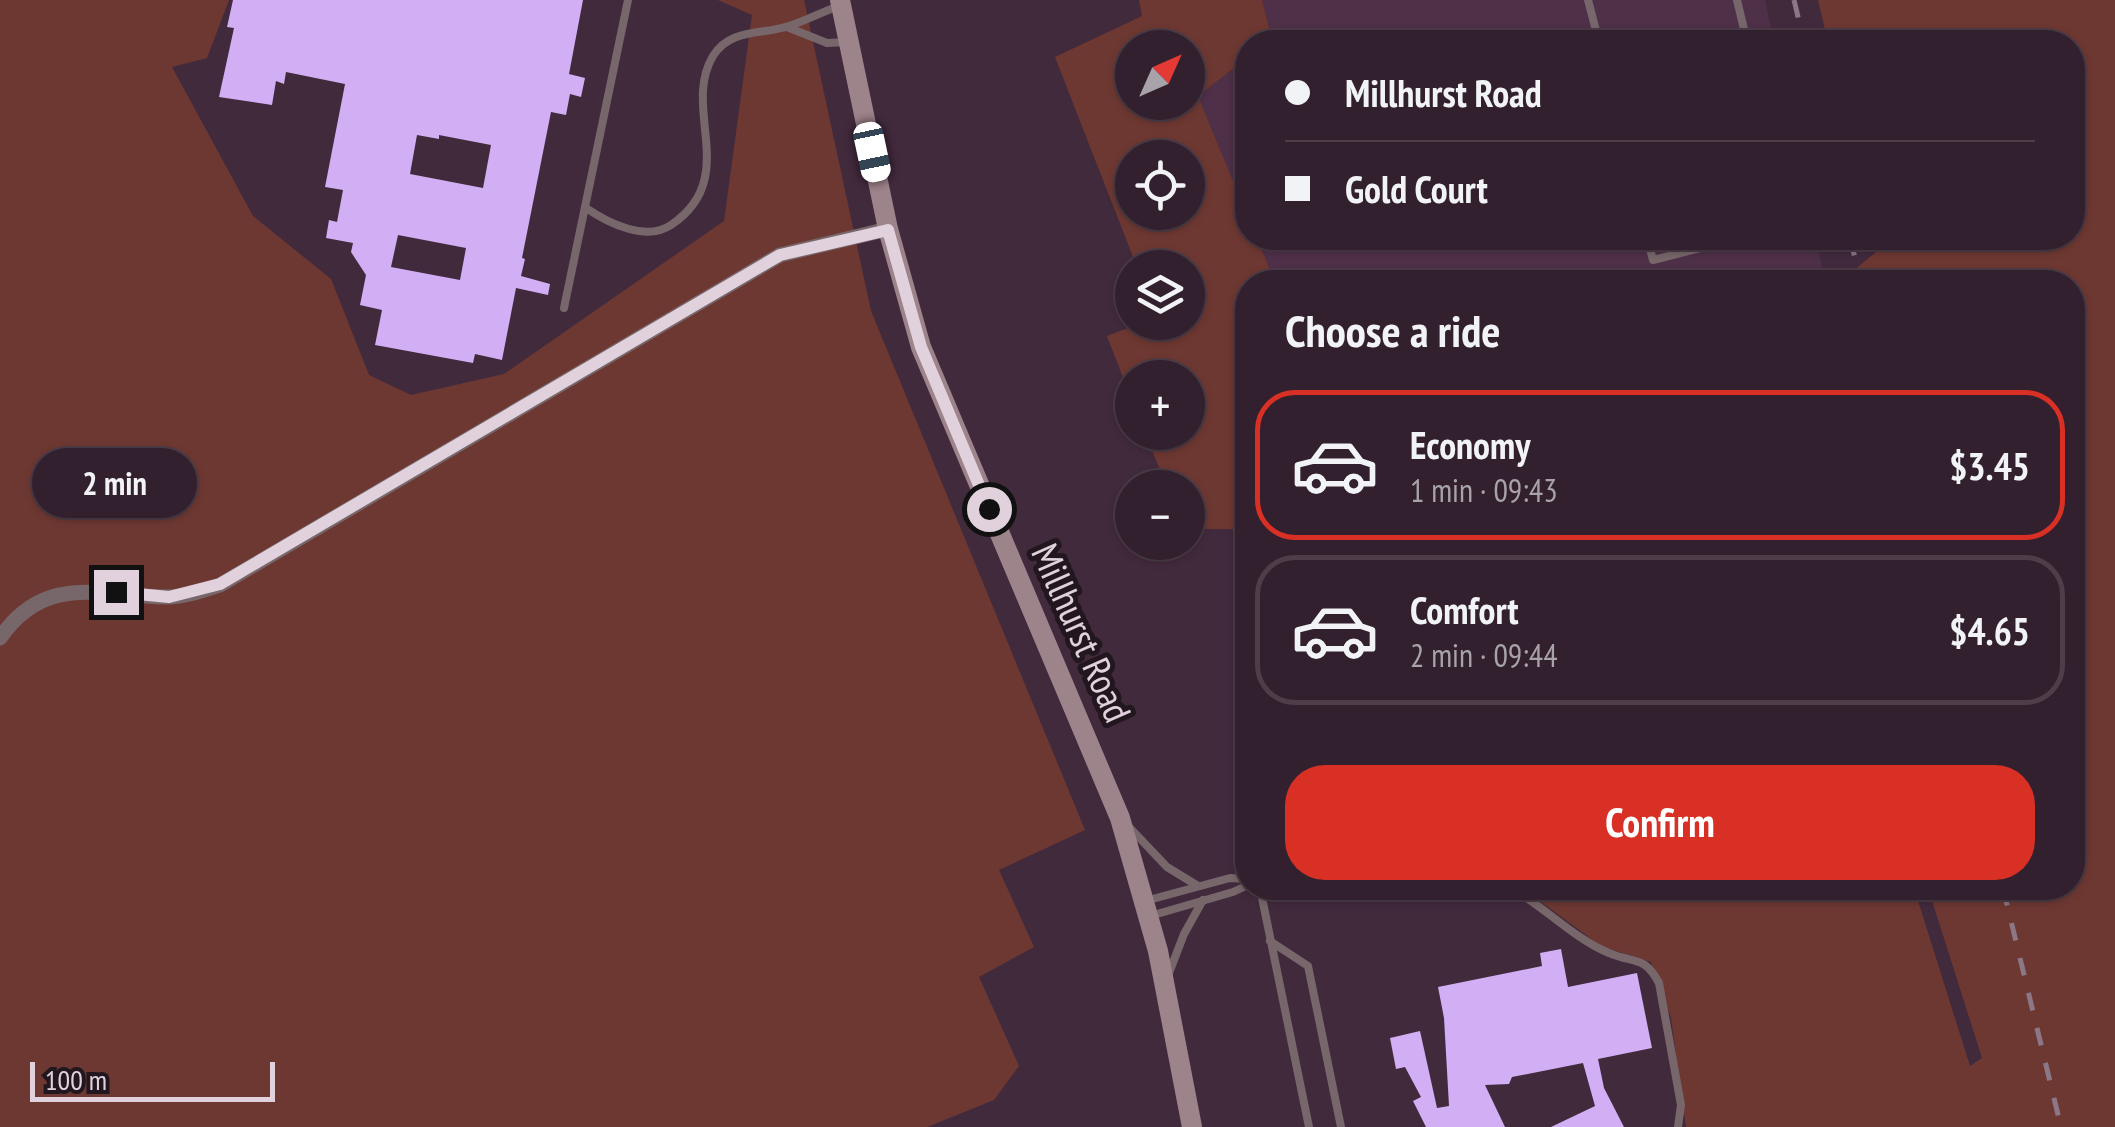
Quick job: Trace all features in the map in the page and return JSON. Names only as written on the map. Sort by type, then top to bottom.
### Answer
[{"type":"street","name":"Millhurst Road","points":[[841,3],[888,230],[921,347],[1120,818],[1148,908],[1192,1127]]},
{"type":"street","points":[[0,638],[37,601],[67,592],[169,597],[220,584],[780,255],[888,230]]},
{"type":"lane","points":[[564,308],[628,0]]},
{"type":"lane","points":[[1588,0],[1595,30]]},
{"type":"lane","points":[[1737,0],[1744,30]]},
{"type":"lane","points":[[586,208],[634,231],[663,231],[688,214],[704,190],[704,75],[714,54],[743,33],[787,27],[841,3]]},
{"type":"lane","points":[[787,27],[827,43],[849,42]]},
{"type":"lane","points":[[1650,250],[1653,260],[1693,250]]},
{"type":"lane","points":[[1120,818],[1166,867],[1198,886]]},
{"type":"lane","points":[[1148,908],[1198,886],[1235,879]]},
{"type":"lane","points":[[1148,908],[1204,900],[1235,887]]},
{"type":"lane","points":[[1165,982],[1184,934],[1204,900]]},
{"type":"lane","points":[[1262,900],[1309,1127]]},
{"type":"lane","points":[[1529,900],[1609,954],[1636,959],[1650,967],[1659,983],[1681,1105],[1678,1127]]},
{"type":"lane","points":[[1270,941],[1308,966],[1341,1127]]},
{"type":"shaded area","points":[[0,0],[229,0],[207,58],[172,67],[253,216],[331,279],[369,375],[411,395],[504,374],[724,221],[752,15],[718,0],[804,0],[871,311],[1085,830],[999,870],[1034,947],[979,977],[1019,1066],[994,1100],[927,1127],[0,1127]]},
{"type":"shaded area","points":[[1139,0],[1262,0],[1270,30],[1235,30],[1235,67],[1205,91],[1205,30],[1115,30],[1115,120],[1205,120],[1205,113],[1235,186],[1235,250],[1262,250],[1270,270],[1235,270],[1235,529],[1205,529],[1205,470],[1160,470],[1152,450],[1205,450],[1205,360],[1116,360],[1107,336],[1115,333],[1115,340],[1205,340],[1205,250],[1130,250],[1123,230],[1205,230],[1205,140],[1115,140],[1115,211],[1055,57],[1142,16]]},
{"type":"shaded area","points":[[1262,0],[1765,0],[1771,30],[1270,30]]},
{"type":"shaded area","points":[[1818,0],[2115,0],[2115,1127],[1686,1127],[1671,1018],[1651,962],[1601,946],[1538,900],[1918,900],[1970,1066],[1982,1058],[1932,900],[2085,900],[2085,270],[1854,270],[1877,250],[2085,250],[2085,30],[1825,30]]},
{"type":"shaded area","points":[[1235,67],[1235,186],[1205,113],[1205,91]]},
{"type":"shaded area","points":[[1262,250],[1818,250],[1823,270],[1270,270]]},
{"type":"building","points":[[233,0],[583,0],[569,74],[585,78],[581,97],[570,94],[566,115],[551,112],[522,258],[525,259],[521,276],[550,284],[548,295],[516,288],[502,360],[475,354],[473,363],[375,345],[382,310],[360,305],[366,275],[351,252],[353,243],[326,238],[329,220],[337,222],[343,190],[325,187],[345,84],[286,72],[284,84],[276,81],[272,105],[219,97],[234,28],[227,27]],"holes":[[[417,135],[491,145],[483,188],[410,174]],[[398,235],[466,248],[460,280],[391,267]]]},
{"type":"building","points":[[1561,949],[1568,987],[1637,973],[1652,1048],[1598,1059],[1604,1088],[1624,1127],[1551,1127],[1595,1106],[1583,1063],[1512,1077],[1509,1084],[1485,1085],[1505,1127],[1426,1127],[1413,1101],[1421,1097],[1405,1067],[1396,1069],[1390,1038],[1420,1031],[1437,1108],[1449,1106],[1444,1018],[1438,987],[1542,966],[1540,953]]},
{"type":"railway","points":[[1794,0],[1801,30]]},
{"type":"railway","points":[[1853,250],[1858,270]]},
{"type":"railway","points":[[2006,900],[2061,1127]]},
{"type":"route","points":[[116,592],[169,597],[220,584],[780,255],[888,230],[921,347],[989,509]]}]
